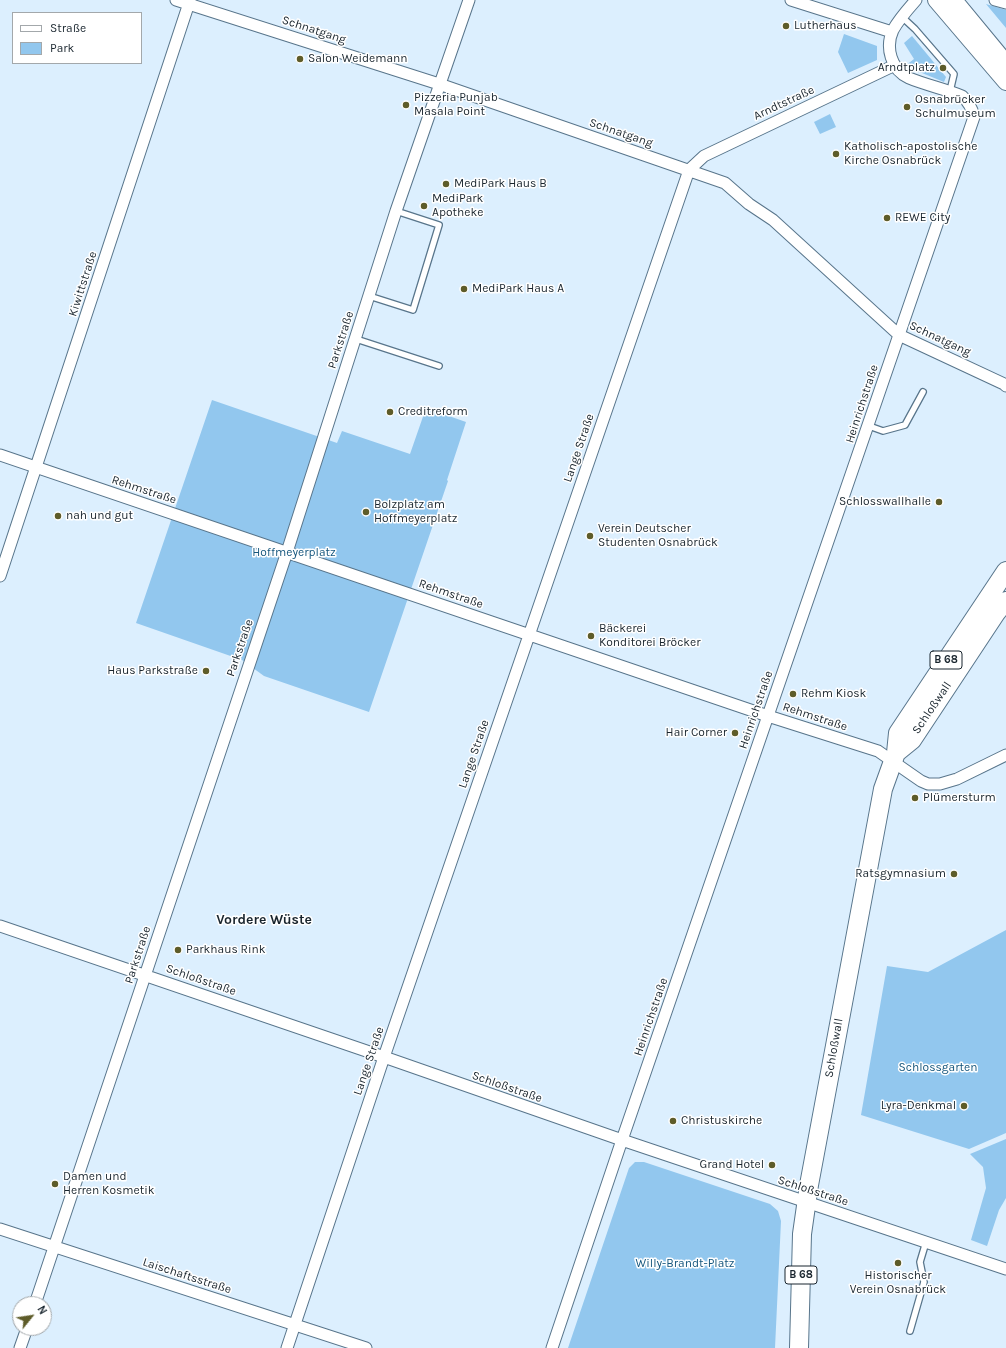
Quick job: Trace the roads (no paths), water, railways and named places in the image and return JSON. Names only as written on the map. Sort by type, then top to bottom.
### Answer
[{"type":"main road","points":[[936,0],[1006,82]]},
{"type":"main road","points":[[954,0],[1006,63]]},
{"type":"main road","name":"Schloßwall","points":[[799,1348],[802,1234],[806,1202],[842,1001],[883,789],[894,757],[898,733],[1006,571]]},
{"type":"main road","name":"Schloßwall","points":[[894,757],[912,740],[996,613],[1006,601]]},
{"type":"street","name":"Schnatgang","points":[[176,0],[189,2],[439,84],[724,183],[773,220],[899,335],[1006,386]]},
{"type":"street","name":"Parkstraße","points":[[38,1296],[287,552],[396,211],[469,0]]},
{"type":"street","points":[[792,0],[892,32]]},
{"type":"street","points":[[916,0],[892,32],[890,55],[894,65],[900,72],[908,77],[950,91]]},
{"type":"street","points":[[995,0],[1006,4]]},
{"type":"street","name":"Kiwittstraße","points":[[0,576],[189,2]]},
{"type":"street","name":"Arndtstraße","points":[[689,170],[704,156],[894,65]]},
{"type":"street","name":"Heinrichstraße","points":[[552,1348],[622,1140],[974,117],[968,101],[962,96],[950,91]]},
{"type":"street","name":"Lange Straße","points":[[287,1348],[384,1057],[689,170]]},
{"type":"street","name":"Rehmstraße","points":[[0,455],[768,716],[878,751],[894,757],[921,781],[928,784],[940,784],[957,779],[1006,755]]},
{"type":"street","name":"Schloßstraße","points":[[0,926],[622,1140],[1006,1269]]},
{"type":"street","name":"Laischaftsstraße","points":[[0,1229],[366,1348]]},
{"type":"street","points":[[20,1348],[24,1336]]},
{"type":"lane","points":[[902,17],[915,29],[954,74],[950,91]]},
{"type":"lane","points":[[369,296],[413,310],[439,225],[396,211]]},
{"type":"lane","points":[[356,338],[439,366]]},
{"type":"lane","points":[[868,426],[883,431],[904,425],[923,392]]},
{"type":"lane","points":[[910,1331],[924,1282],[920,1262],[926,1242]]},
{"type":"place","name":"Lutherhaus","points":[[786,26]]},
{"type":"place","name":"Salon Weidemann","points":[[300,59]]},
{"type":"place","name":"Arndtplatz","points":[[943,68]]},
{"type":"place","name":"Pizzeria Punjab Masala Point","points":[[406,105]]},
{"type":"place","name":"Osnabrücker Schulmuseum","points":[[907,107]]},
{"type":"place","name":"Katholisch-apostolische Kirche Osnabrück","points":[[836,154]]},
{"type":"place","name":"MediPark Haus B","points":[[446,184]]},
{"type":"place","name":"MediPark Apotheke","points":[[424,206]]},
{"type":"place","name":"REWE City","points":[[887,218]]},
{"type":"place","name":"MediPark Haus A","points":[[464,289]]},
{"type":"place","name":"Creditreform","points":[[390,412]]},
{"type":"place","name":"Schlosswallhalle","points":[[939,502]]},
{"type":"place","name":"Bolzplatz am Hoffmeyerplatz","points":[[366,512]]},
{"type":"place","name":"nah und gut","points":[[58,516]]},
{"type":"place","name":"Verein Deutscher Studenten Osnabrück","points":[[590,536]]},
{"type":"place","name":"Bäckerei Konditorei Bröcker","points":[[591,636]]},
{"type":"place","name":"Haus Parkstraße","points":[[206,671]]},
{"type":"place","name":"Rehm Kiosk","points":[[793,694]]},
{"type":"place","name":"Hair Corner","points":[[735,733]]},
{"type":"place","name":"Plümersturm","points":[[915,798]]},
{"type":"place","name":"Ratsgymnasium","points":[[954,874]]},
{"type":"place","name":"Parkhaus Rink","points":[[178,950]]},
{"type":"place","name":"Lyra-Denkmal","points":[[964,1106]]},
{"type":"place","name":"Christuskirche","points":[[673,1121]]},
{"type":"place","name":"Grand Hotel","points":[[772,1165]]},
{"type":"place","name":"Damen und Herren Kosmetik","points":[[55,1184]]},
{"type":"place","name":"Historischer Verein Osnabrück","points":[[898,1263]]},
{"type":"district","name":"Vordere Wüste","points":[[264,920]]},
{"type":"park label","name":"Hoffmeyerplatz","points":[[294,553]]},
{"type":"park label","name":"Schlossgarten","points":[[938,1068]]},
{"type":"park label","name":"Willy-Brandt-Platz","points":[[685,1264]]}]
